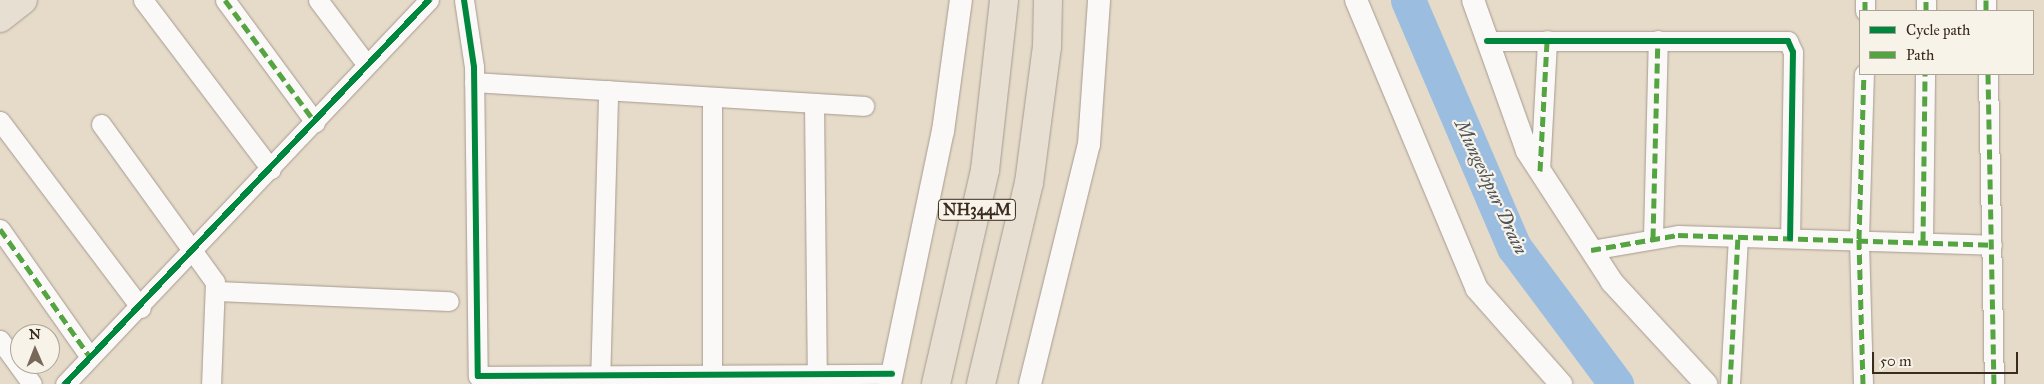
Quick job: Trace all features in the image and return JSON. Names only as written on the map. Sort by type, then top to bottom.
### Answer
[{"type":"main road","points":[[0,18],[23,0]]},
{"type":"main road","name":"NH344M","points":[[936,384],[985,170],[1004,33],[1004,0]]},
{"type":"main road","name":"NH344M","points":[[981,384],[1029,183],[1048,47],[1048,0]]},
{"type":"street","points":[[143,0],[271,169]]},
{"type":"street","points":[[225,0],[315,122]]},
{"type":"street","points":[[318,0],[367,66]]},
{"type":"street","points":[[64,384],[141,308],[429,0]]},
{"type":"street","points":[[464,0],[474,82],[476,371],[485,379],[496,381],[712,379],[817,373],[891,379],[943,131],[961,0]]},
{"type":"street","points":[[1030,384],[1089,144],[1099,0]]},
{"type":"street","points":[[1356,0],[1476,289],[1561,384]]},
{"type":"street","points":[[1473,0],[1527,151],[1612,282],[1706,384]]},
{"type":"street","points":[[1540,171],[1548,40]]},
{"type":"street","points":[[1653,238],[1658,40]]},
{"type":"street","points":[[1487,41],[1780,40],[1791,45],[1790,238]]},
{"type":"street","points":[[1863,384],[1859,239],[1864,75]]},
{"type":"street","points":[[1923,241],[1925,75]]},
{"type":"street","points":[[1988,75],[1994,384]]},
{"type":"street","points":[[474,82],[864,106]]},
{"type":"street","points":[[600,379],[608,90]]},
{"type":"street","points":[[712,97],[712,379]]},
{"type":"street","points":[[814,103],[817,373]]},
{"type":"street","points":[[0,121],[141,308]]},
{"type":"street","points":[[101,124],[193,252],[212,275],[217,292],[211,384]]},
{"type":"street","points":[[0,229],[90,357]]},
{"type":"street","points":[[1730,384],[1738,237]]},
{"type":"street","points":[[1591,250],[1653,238],[1859,239],[1992,245]]},
{"type":"street","points":[[217,292],[449,301]]},
{"type":"street","points":[[0,340],[32,384]]},
{"type":"waterway","name":"Mungeshpur Drain","points":[[1408,0],[1514,247],[1616,384]]},
{"type":"marked path","points":[[225,0],[315,122]]},
{"type":"marked path","points":[[1865,0],[1865,10]]},
{"type":"marked path","points":[[1926,0],[1926,10]]},
{"type":"marked path","points":[[1986,0],[1986,10]]},
{"type":"marked path","points":[[1540,171],[1547,40]]},
{"type":"marked path","points":[[1653,238],[1658,40]]},
{"type":"marked path","points":[[1863,384],[1859,239],[1864,75]]},
{"type":"marked path","points":[[1923,241],[1925,75]]},
{"type":"marked path","points":[[1988,75],[1994,384]]},
{"type":"marked path","points":[[0,229],[90,357]]},
{"type":"marked path","points":[[1591,250],[1678,235],[1992,245]]},
{"type":"marked path","points":[[1730,384],[1738,237]]},
{"type":"cycle path","points":[[65,384],[429,0]]},
{"type":"cycle path","points":[[464,0],[474,67],[478,376],[892,374]]},
{"type":"cycle path","points":[[1487,41],[1788,41],[1793,52],[1790,238]]}]
